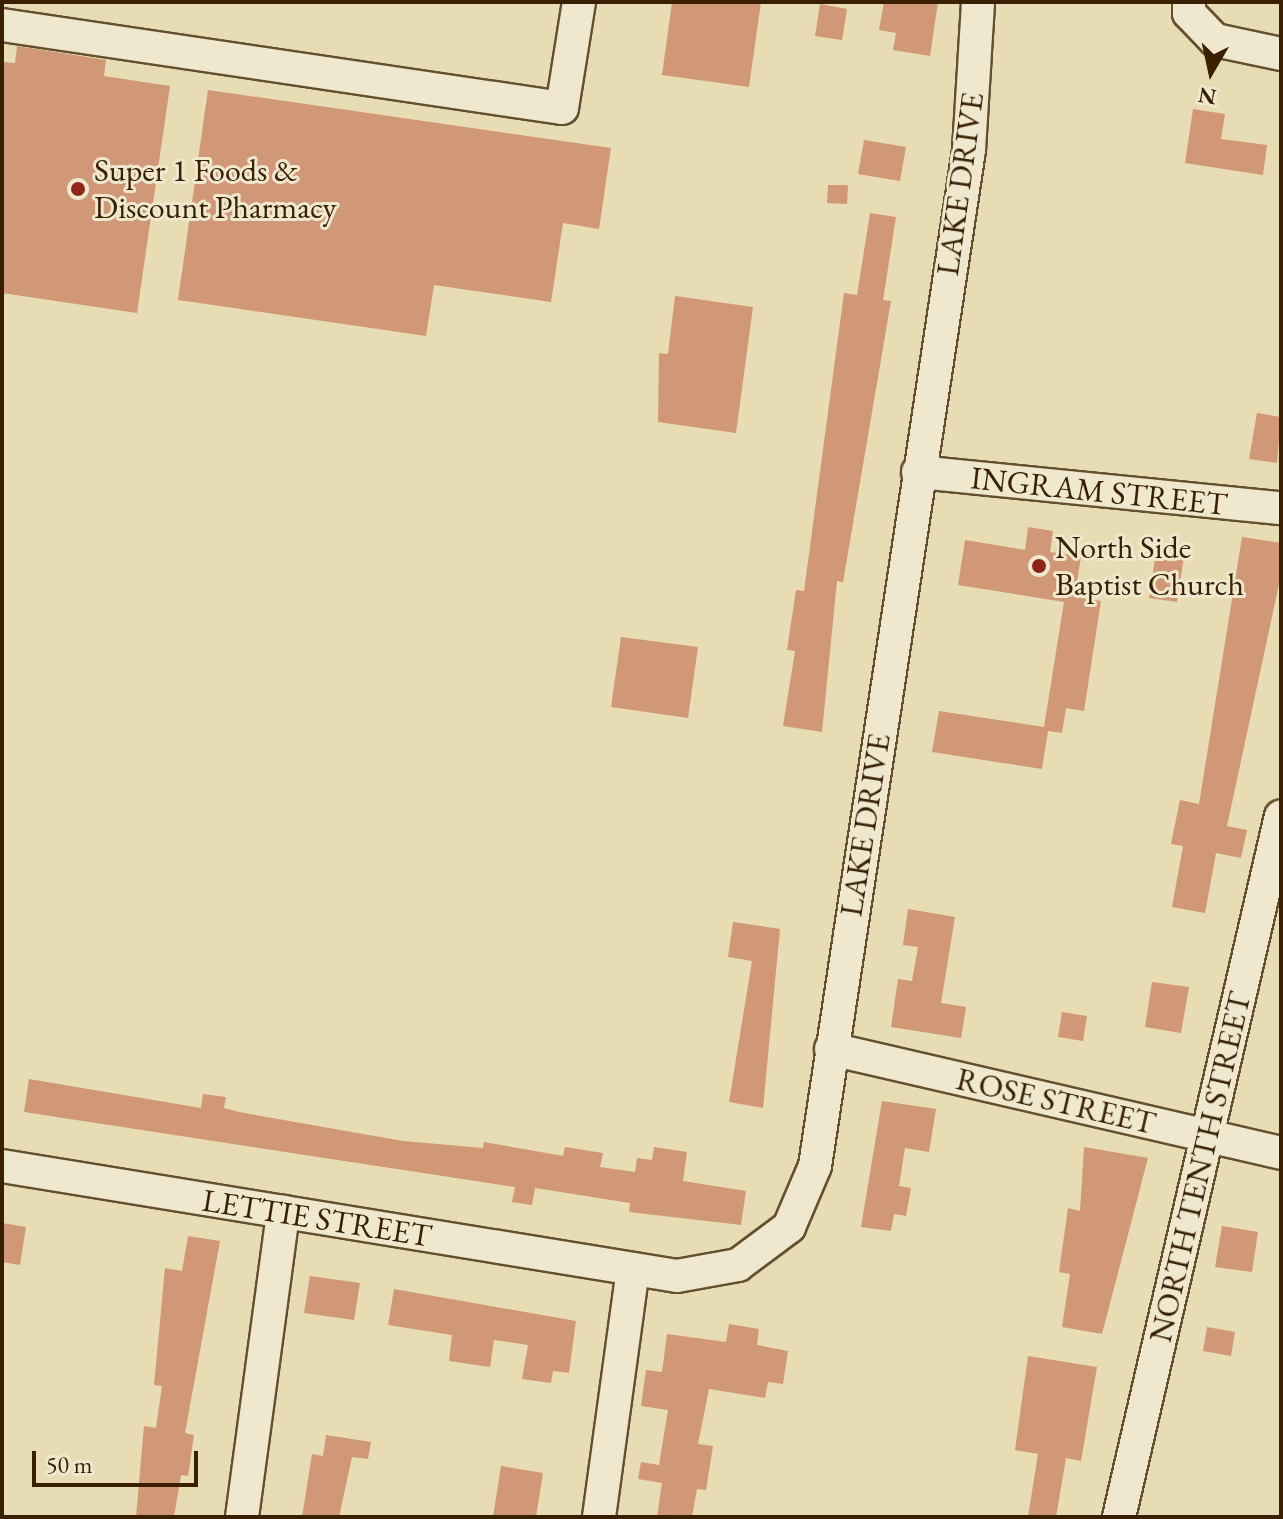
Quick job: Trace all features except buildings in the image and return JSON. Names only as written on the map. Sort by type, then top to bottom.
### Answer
[{"type":"street","points":[[2,25],[562,108],[579,2]]},
{"type":"street","name":"LAKE DRIVE","points":[[633,1270],[716,1272],[780,1237],[813,1180],[969,150],[978,2]]},
{"type":"street","points":[[1189,2],[1189,13],[1215,40],[1281,54]]},
{"type":"street","name":"INGRAM STREET","points":[[918,472],[1281,508]]},
{"type":"street","name":"NORTH TENTH STREET","points":[[1119,1517],[1281,816]]},
{"type":"street","name":"ROSE STREET","points":[[831,1049],[1281,1153]]},
{"type":"street","name":"LETTIE STREET","points":[[2,1166],[633,1270]]},
{"type":"street","points":[[242,1517],[283,1212]]},
{"type":"street","points":[[599,1517],[633,1270]]},
{"type":"place","name":"Super 1 Foods & Discount Pharmacy","points":[[78,189]]},
{"type":"place","name":"North Side Baptist Church","points":[[1039,566]]}]
